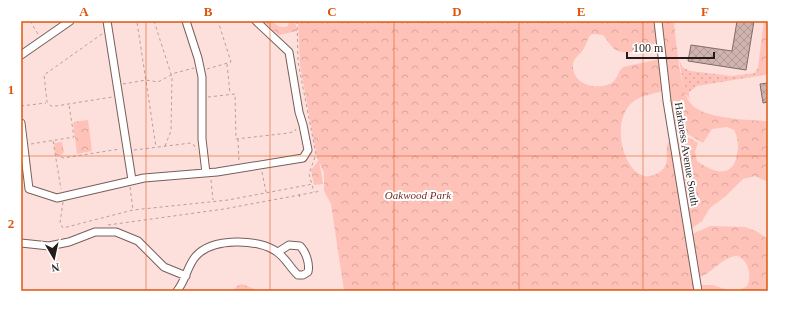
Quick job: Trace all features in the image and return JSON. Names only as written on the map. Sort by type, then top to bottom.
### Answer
[{"type":"street","points":[[21,54],[70,21]]},
{"type":"street","points":[[107,21],[131,181]]},
{"type":"street","points":[[186,21],[201,69],[204,152],[208,173]]},
{"type":"street","points":[[21,128],[30,190],[52,198],[131,181],[165,176],[208,173],[305,157],[308,150],[299,112],[288,51],[256,21]]},
{"type":"street","name":"Harkness Avenue South","points":[[658,21],[667,101],[698,291]]},
{"type":"street","points":[[21,243],[49,246],[69,242],[95,232],[119,232],[138,241],[164,267],[186,276]]},
{"type":"street","points":[[177,291],[196,256],[205,248],[233,242],[251,243],[269,247],[278,252],[297,274],[303,275],[308,272],[309,265],[300,246],[289,245],[278,252]]},
{"type":"path","points":[[30,21],[42,40]]},
{"type":"path","points":[[142,21],[137,22],[156,147]]},
{"type":"path","points":[[154,21],[171,74],[171,131],[165,146]]},
{"type":"path","points":[[117,85],[146,80],[158,82],[171,74],[230,62],[218,21]]},
{"type":"path","points":[[297,21],[298,62],[316,154],[309,174],[314,192]]},
{"type":"path","points":[[48,104],[44,75],[109,30]]},
{"type":"path","points":[[226,63],[230,95]]},
{"type":"path","points":[[203,97],[235,94],[236,139],[238,139],[240,168]]},
{"type":"path","points":[[21,106],[44,103],[54,106],[119,96]]},
{"type":"path","points":[[24,145],[74,137],[69,104]]},
{"type":"path","points":[[238,139],[295,131],[298,125],[302,122]]},
{"type":"path","points":[[53,141],[62,197],[63,208],[60,223],[63,228],[133,210],[213,201],[313,184]]},
{"type":"path","points":[[54,153],[63,158],[127,149],[192,144],[198,152],[204,152]]},
{"type":"path","points":[[261,165],[266,193]]},
{"type":"path","points":[[208,173],[213,201]]},
{"type":"path","points":[[131,181],[133,210]]},
{"type":"path","points":[[107,225],[224,209],[321,191]]},
{"type":"path","points":[[300,194],[300,199]]},
{"type":"green space","points":[[263,21],[271,21],[281,27],[284,27],[288,26],[289,21],[295,21],[297,31],[279,35]]},
{"type":"green space","name":"Oakwood Park","points":[[298,21],[655,21],[658,42],[635,51],[618,51],[613,48],[603,35],[592,34],[583,50],[574,60],[574,72],[581,82],[587,85],[607,85],[616,79],[623,67],[660,59],[663,91],[637,99],[625,111],[621,125],[621,140],[625,154],[631,166],[640,174],[650,176],[665,167],[667,147],[670,140],[695,291],[344,291],[331,204],[324,191],[324,173],[317,157],[300,66]]},
{"type":"green space","points":[[661,21],[674,21],[681,77],[687,97],[691,104],[706,113],[716,116],[768,121],[768,182],[755,176],[743,179],[726,196],[710,208],[702,221],[691,229],[676,140],[679,137],[690,138],[698,143],[695,152],[697,161],[709,168],[721,171],[727,171],[735,162],[738,151],[738,142],[734,130],[727,127],[712,129],[703,143],[689,135],[675,132]]},
{"type":"green space","points":[[764,21],[768,21],[768,74],[763,75],[760,73],[758,67]]},
{"type":"green space","points":[[679,58],[682,67],[690,71],[732,76],[755,73],[758,67],[759,71],[764,75],[697,86],[689,92],[689,98],[693,106],[684,90]]},
{"type":"green space","points":[[88,120],[92,151],[77,154],[73,122]]},
{"type":"green space","points":[[62,142],[64,152],[60,156],[55,153],[54,143]]},
{"type":"green space","points":[[319,160],[323,184],[314,185],[311,170]]},
{"type":"green space","points":[[710,226],[745,227],[756,231],[768,239],[768,291],[738,291],[747,286],[749,273],[747,265],[737,256],[726,259],[709,272],[699,277],[692,234]]},
{"type":"green space","points":[[242,284],[259,291],[233,291],[237,286]]},
{"type":"green space","points":[[700,285],[713,285],[731,291],[701,291]]},
{"type":"building","points":[[737,21],[754,21],[746,70],[688,61],[691,45],[732,51]]},
{"type":"building","points":[[768,83],[768,102],[763,103],[760,84]]}]
